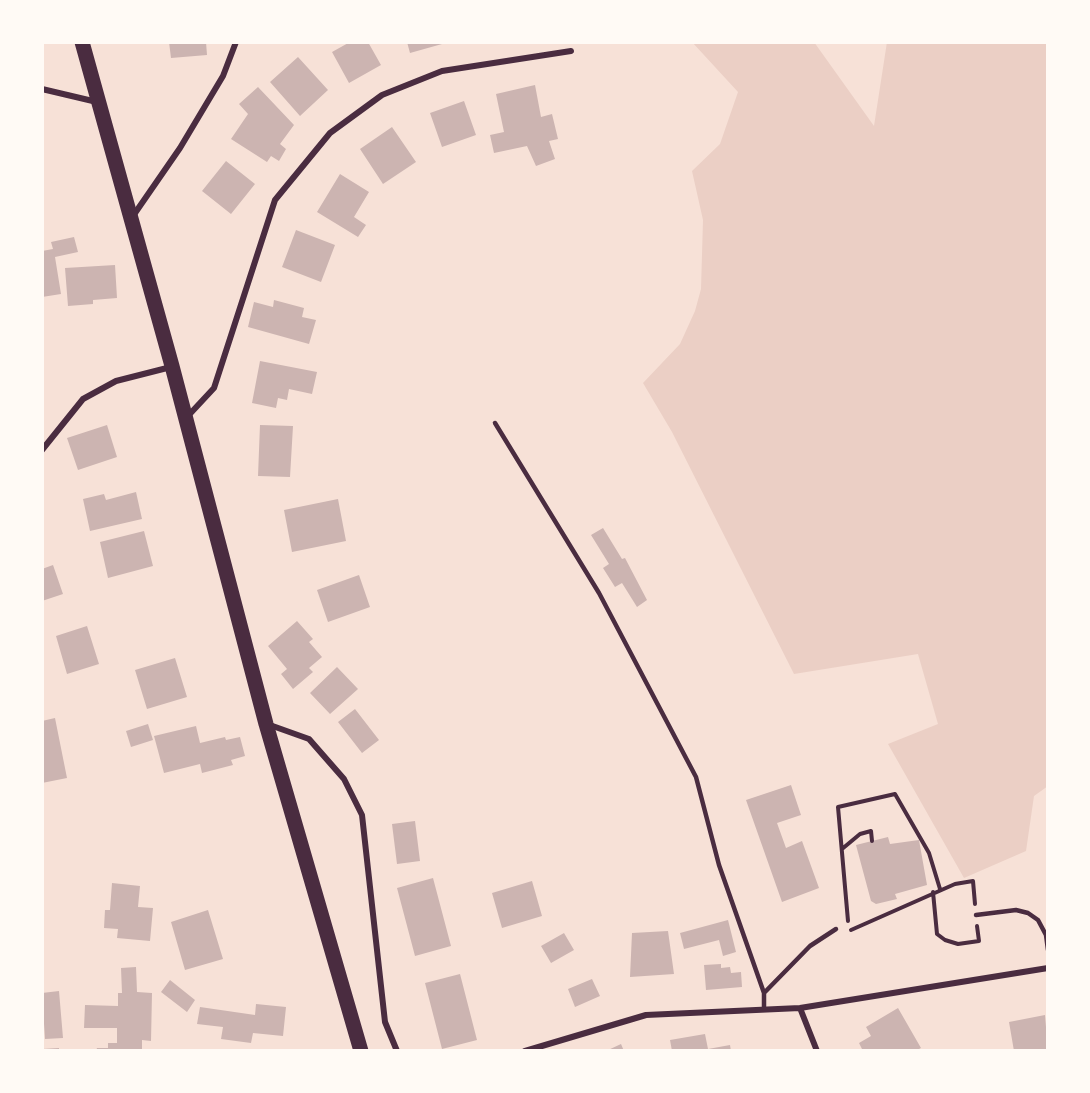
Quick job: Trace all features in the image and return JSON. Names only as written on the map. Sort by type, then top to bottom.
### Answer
[{"type":"main road","points":[[82,42],[172,366],[266,724],[361,1051]]},
{"type":"street","points":[[131,218],[180,148],[223,76],[236,42]]},
{"type":"street","points":[[185,420],[214,388],[275,200],[330,134],[382,95],[442,71],[571,51]]},
{"type":"street","points":[[42,89],[100,102]]},
{"type":"street","points":[[42,450],[83,399],[116,381],[172,366]]},
{"type":"street","points":[[266,724],[309,739],[345,779],[362,815],[385,1022],[397,1051]]},
{"type":"street","points":[[525,1051],[646,1015],[800,1008],[1048,968]]},
{"type":"street","points":[[800,1008],[817,1051]]},
{"type":"lane","points":[[495,423],[599,593],[696,777],[719,865],[764,993],[764,1009]]},
{"type":"lane","points":[[976,915],[1016,910],[1028,913],[1038,920],[1046,934],[1048,950]]},
{"type":"lane","points":[[764,993],[810,946],[836,929]]},
{"type":"path","points":[[848,924],[838,807],[895,794],[929,853],[940,889]]},
{"type":"path","points":[[842,849],[860,834],[871,831],[873,841]]},
{"type":"path","points":[[851,930],[933,892],[940,889],[973,881],[979,941],[958,944],[945,940],[937,934],[933,892]]},
{"type":"shaded area","points":[[692,42],[814,42],[874,126],[887,42],[1048,42],[1048,786],[1034,796],[1026,851],[964,878],[888,744],[938,724],[918,654],[794,674],[672,432],[643,383],[680,344],[695,311],[701,289],[703,220],[692,171],[720,144],[738,92]]},
{"type":"building","points":[[169,42],[206,42],[207,55],[171,58]]},
{"type":"building","points":[[350,42],[368,42],[381,65],[349,83],[332,52]]},
{"type":"building","points":[[407,42],[442,42],[442,44],[410,53]]},
{"type":"building","points":[[298,57],[328,90],[300,116],[270,82]]},
{"type":"building","points":[[535,85],[541,117],[552,114],[558,139],[549,141],[555,159],[536,166],[527,146],[494,153],[490,135],[504,132],[496,94]]},
{"type":"building","points":[[258,87],[294,125],[280,144],[286,149],[279,161],[271,156],[267,162],[231,139],[248,114],[239,104]]},
{"type":"building","points":[[464,101],[476,135],[442,147],[430,113]]},
{"type":"building","points":[[392,127],[416,162],[383,184],[360,149]]},
{"type":"building","points":[[226,161],[255,184],[231,214],[202,191]]},
{"type":"building","points":[[340,174],[369,192],[354,217],[366,225],[358,237],[317,212]]},
{"type":"building","points":[[296,230],[335,245],[321,282],[282,267]]},
{"type":"building","points":[[74,237],[78,252],[55,257],[61,294],[42,297],[42,251],[53,249],[51,242]]},
{"type":"building","points":[[115,265],[117,298],[93,300],[93,304],[68,306],[65,268]]},
{"type":"building","points":[[274,300],[304,308],[302,317],[316,320],[309,344],[248,327],[254,302],[273,307]]},
{"type":"building","points":[[260,361],[317,372],[312,394],[289,389],[287,400],[278,398],[276,408],[252,403]]},
{"type":"building","points":[[107,425],[117,457],[78,470],[67,438]]},
{"type":"building","points":[[260,425],[293,426],[290,477],[258,476]]},
{"type":"building","points":[[136,492],[142,519],[90,531],[83,499],[104,494],[106,500]]},
{"type":"building","points":[[338,499],[346,541],[292,552],[284,510]]},
{"type":"building","points":[[603,528],[622,559],[625,558],[647,600],[637,607],[622,583],[615,587],[603,568],[609,564],[591,535]]},
{"type":"building","points":[[144,531],[153,566],[108,578],[100,542]]},
{"type":"building","points":[[53,565],[63,594],[42,601],[42,569]]},
{"type":"building","points":[[359,575],[370,607],[328,622],[317,590]]},
{"type":"building","points":[[297,621],[313,639],[309,642],[322,657],[309,668],[313,672],[293,689],[281,674],[287,669],[268,646]]},
{"type":"building","points":[[87,626],[99,664],[67,674],[56,636]]},
{"type":"building","points":[[175,658],[187,697],[147,709],[135,670]]},
{"type":"building","points":[[337,667],[358,689],[330,714],[310,693]]},
{"type":"building","points":[[355,709],[379,740],[362,753],[338,722]]},
{"type":"building","points":[[55,718],[67,778],[42,783],[42,721]]},
{"type":"building","points":[[148,724],[153,740],[131,747],[126,731]]},
{"type":"building","points":[[196,726],[200,743],[225,737],[226,740],[240,737],[245,756],[231,760],[233,765],[202,773],[200,764],[164,773],[154,736]]},
{"type":"building","points":[[791,785],[801,815],[777,823],[786,848],[802,841],[819,888],[782,902],[746,800]]},
{"type":"building","points":[[415,821],[420,861],[397,864],[392,824]]},
{"type":"building","points":[[888,837],[890,844],[919,840],[927,885],[895,894],[897,899],[876,904],[871,901],[856,845]]},
{"type":"building","points":[[433,878],[451,946],[415,956],[397,888]]},
{"type":"building","points":[[532,881],[542,916],[502,928],[492,893]]},
{"type":"building","points":[[112,883],[140,886],[138,907],[153,908],[150,941],[117,938],[118,929],[104,928],[105,910],[110,910]]},
{"type":"building","points":[[208,910],[223,959],[185,970],[171,922]]},
{"type":"building","points":[[728,920],[736,952],[723,956],[719,940],[684,949],[680,933]]},
{"type":"building","points":[[668,931],[674,974],[630,977],[632,933]]},
{"type":"building","points":[[564,933],[574,950],[551,963],[541,946]]},
{"type":"building","points":[[721,964],[721,968],[730,967],[731,973],[741,972],[742,987],[706,990],[704,965]]},
{"type":"building","points":[[136,967],[137,992],[152,993],[151,1041],[142,1040],[142,1051],[96,1051],[97,1048],[108,1048],[108,1043],[117,1043],[117,1028],[84,1028],[85,1005],[118,1006],[118,993],[122,993],[121,968]]},
{"type":"building","points":[[460,974],[477,1040],[442,1049],[425,983]]},
{"type":"building","points":[[592,979],[600,996],[575,1007],[568,989]]},
{"type":"building","points":[[170,980],[195,1000],[187,1012],[161,992]]},
{"type":"building","points":[[59,991],[63,1038],[45,1039],[42,993]]},
{"type":"building","points":[[256,1004],[286,1007],[283,1036],[253,1033],[251,1043],[221,1039],[223,1027],[197,1024],[200,1007],[255,1015]]},
{"type":"building","points":[[898,1008],[921,1048],[915,1051],[863,1051],[859,1043],[871,1036],[866,1027]]},
{"type":"building","points":[[1045,1015],[1048,1051],[1014,1051],[1009,1022]]},
{"type":"building","points":[[705,1034],[708,1049],[730,1045],[731,1051],[672,1051],[670,1040]]},
{"type":"building","points":[[621,1044],[624,1051],[606,1051]]},
{"type":"building","points":[[59,1048],[59,1051],[42,1051],[42,1049]]}]
